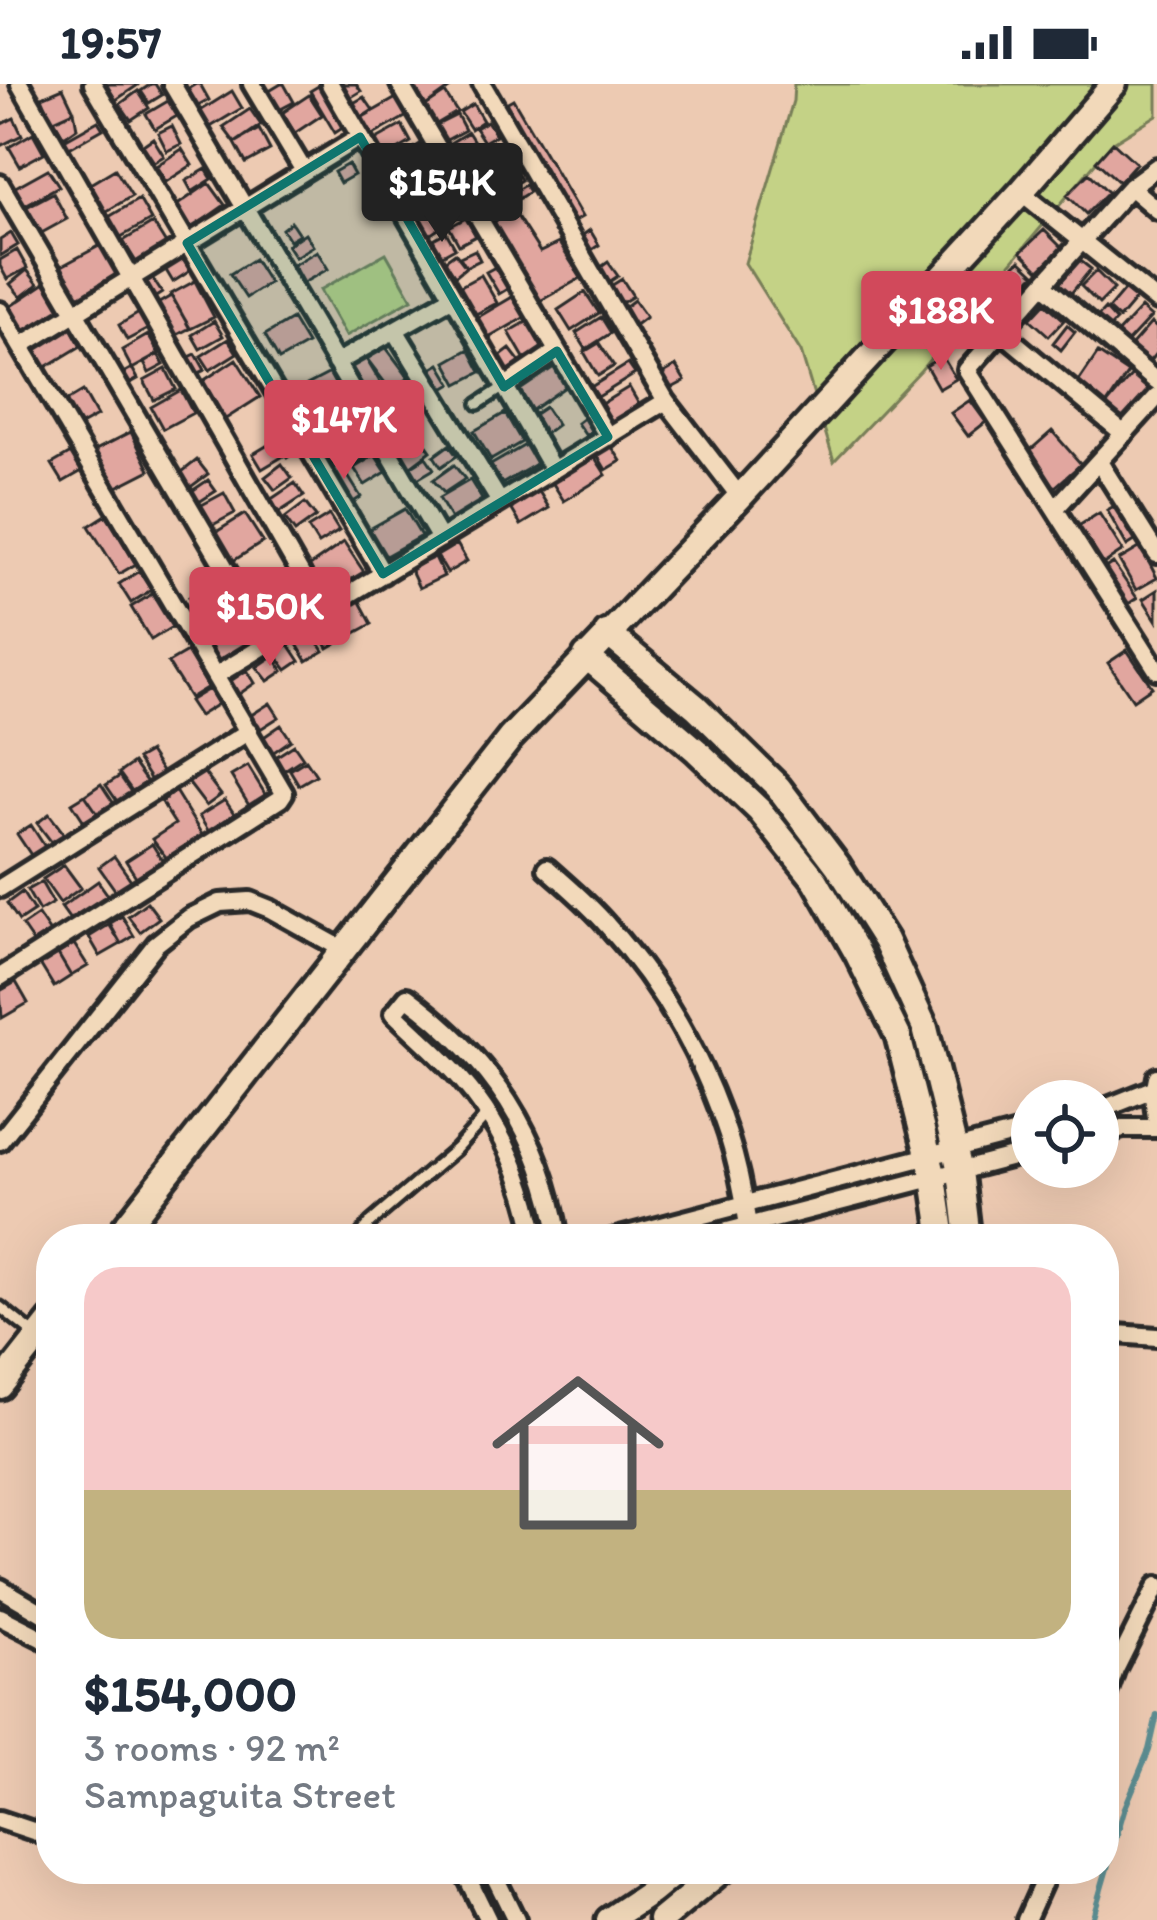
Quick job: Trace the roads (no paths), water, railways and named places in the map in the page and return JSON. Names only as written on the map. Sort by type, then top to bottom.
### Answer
[{"type":"main road","points":[[128,1224],[511,737],[740,497],[1114,84]]},
{"type":"main road","points":[[608,634],[696,707],[778,787],[838,866],[885,940],[925,1028],[958,1160],[966,1224]]},
{"type":"main road","points":[[586,656],[759,810],[816,881],[898,1036],[940,1224]]},
{"type":"main road","points":[[0,1385],[36,1340]]},
{"type":"main road","points":[[609,1920],[661,1884]]},
{"type":"main road","points":[[673,1917],[707,1884]]},
{"type":"street","points":[[20,84],[322,611]]},
{"type":"street","points":[[93,84],[383,574]]},
{"type":"street","points":[[172,84],[440,539]]},
{"type":"street","points":[[252,84],[304,171]]},
{"type":"street","points":[[330,84],[553,470]]},
{"type":"street","points":[[400,84],[608,436]]},
{"type":"street","points":[[482,84],[666,401],[740,497]]},
{"type":"street","points":[[21,346],[360,137]]},
{"type":"street","points":[[1157,167],[1130,187],[968,370],[1157,670]]},
{"type":"street","points":[[0,184],[269,643]]},
{"type":"street","points":[[1130,187],[1157,210]]},
{"type":"street","points":[[1021,192],[1157,301]]},
{"type":"street","points":[[1044,285],[1157,382]]},
{"type":"street","points":[[336,363],[453,297]]},
{"type":"street","points":[[0,311],[284,793],[0,976]]},
{"type":"street","points":[[395,330],[500,502]]},
{"type":"street","points":[[1002,332],[1124,434]]},
{"type":"street","points":[[505,387],[557,351]]},
{"type":"street","points":[[1055,509],[1157,397]]},
{"type":"street","points":[[215,676],[666,401]]},
{"type":"street","points":[[1099,462],[1157,554]]},
{"type":"street","points":[[0,887],[249,731]]},
{"type":"street","points":[[547,868],[607,924],[658,989],[688,1040],[731,1148],[747,1224]]},
{"type":"street","points":[[0,1141],[156,944],[189,918],[220,903],[250,901],[344,950]]},
{"type":"street","points":[[532,1224],[519,1172],[488,1114],[462,1080],[394,1013],[406,997],[452,1032],[502,1090],[538,1161],[557,1224]]},
{"type":"street","points":[[1119,1101],[1155,1083]]},
{"type":"street","points":[[1119,1129],[1157,1126],[1155,1083]]},
{"type":"street","points":[[669,1224],[931,1167],[1011,1138]]},
{"type":"street","points":[[958,1160],[1011,1154]]},
{"type":"street","points":[[771,1224],[931,1167]]},
{"type":"street","points":[[1119,1334],[1157,1337]]},
{"type":"street","points":[[1119,1660],[1157,1586]]},
{"type":"street","points":[[0,1588],[36,1609]]},
{"type":"street","points":[[0,1616],[36,1635]]},
{"type":"street","points":[[0,1820],[36,1832]]},
{"type":"street","points":[[470,1884],[488,1920]]},
{"type":"street","points":[[498,1884],[517,1920]]},
{"type":"street","points":[[1026,1920],[1042,1884]]},
{"type":"lane","points":[[478,404],[505,387]]},
{"type":"lane","points":[[368,1224],[445,1159],[488,1114]]},
{"type":"lane","points":[[0,1307],[36,1326]]},
{"type":"waterway","points":[[1119,1827],[1149,1750],[1157,1715]]},
{"type":"waterway","points":[[1092,1920],[1102,1884]]}]
